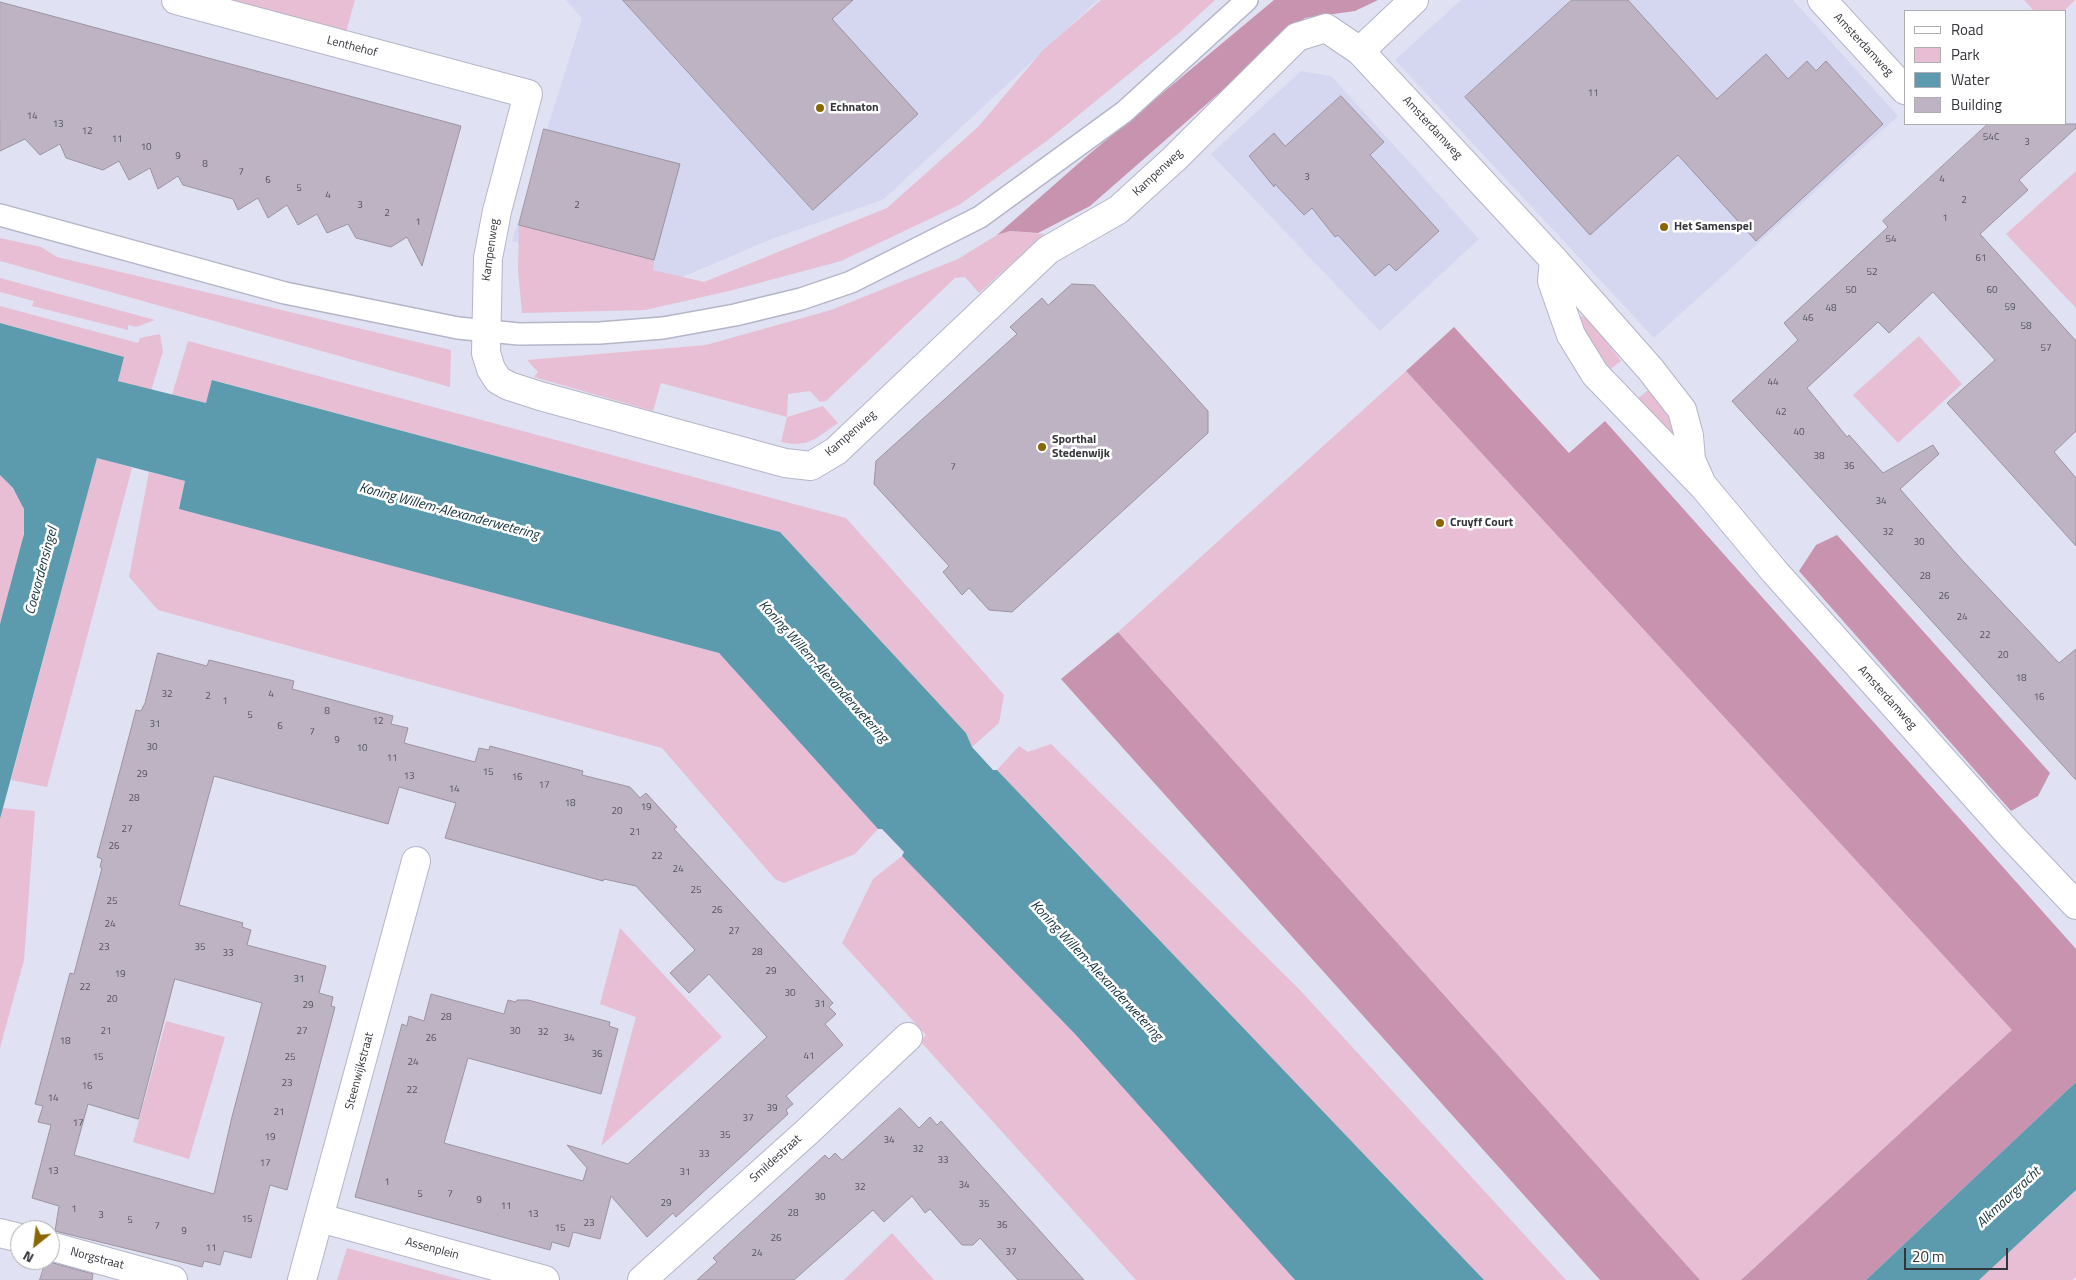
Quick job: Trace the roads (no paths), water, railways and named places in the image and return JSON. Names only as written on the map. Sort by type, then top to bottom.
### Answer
[{"type":"street","name":"Lenthehof","points":[[176,0],[528,94]]},
{"type":"street","points":[[1360,51],[1414,0]]},
{"type":"street","name":"Amsterdamweg","points":[[1822,0],[1904,89]]},
{"type":"street","name":"Kampenweg","points":[[528,94],[497,211],[488,258],[486,353],[491,369],[498,380],[509,386],[785,463],[811,466],[836,450],[1048,250],[1118,210],[1174,159],[1297,37],[1326,28],[1360,51]]},
{"type":"street","name":"Amsterdamweg","points":[[1360,51],[1554,260],[1651,370],[1682,410],[1689,436],[1691,460],[1704,487]]},
{"type":"street","name":"Amsterdamweg","points":[[1554,260],[1552,281],[1571,335],[1595,374],[1704,487],[1774,571],[2011,836],[2076,905]]},
{"type":"street","name":"Steenwijkstraat","points":[[302,1280],[416,861]]},
{"type":"street","name":"Smildestraat","points":[[642,1280],[807,1132],[908,1037]]},
{"type":"street","name":"Assenplein","points":[[320,1218],[545,1280]]},
{"type":"street","name":"Norgstraat","points":[[60,1249],[173,1280]]},
{"type":"lane","points":[[0,215],[285,293],[458,328],[520,334],[600,334],[663,328],[801,299],[851,282],[980,217],[1124,112],[1247,0]]},
{"type":"water","points":[[0,323],[124,357],[118,381],[206,403],[212,380],[780,532],[966,733],[972,747],[993,770],[997,770],[1484,1280],[1295,1280],[1075,1034],[902,856],[904,852],[882,829],[878,829],[719,653],[179,509],[185,481],[97,458],[0,819],[0,624],[24,534],[24,509],[13,488],[0,475]]},
{"type":"water","name":"Alkmaargracht","points":[[2076,1082],[2076,1190],[1979,1280],[1866,1280]]},
{"type":"place","name":"Echnaton","points":[[820,108]]},
{"type":"place","name":"Het Samenspel","points":[[1664,227]]},
{"type":"place","name":"Sporthal Stedenwijk","points":[[1042,447]]},
{"type":"place","name":"Cruyff Court","points":[[1440,523]]},
{"type":"water label","name":"Koning Willem-Alexanderwetering","points":[[449,512]]},
{"type":"water label","name":"Coevordensingel","points":[[42,571]]},
{"type":"water label","name":"Koning Willem-Alexanderwetering","points":[[823,672]]},
{"type":"water label","name":"Koning Willem-Alexanderwetering","points":[[1096,971]]}]
